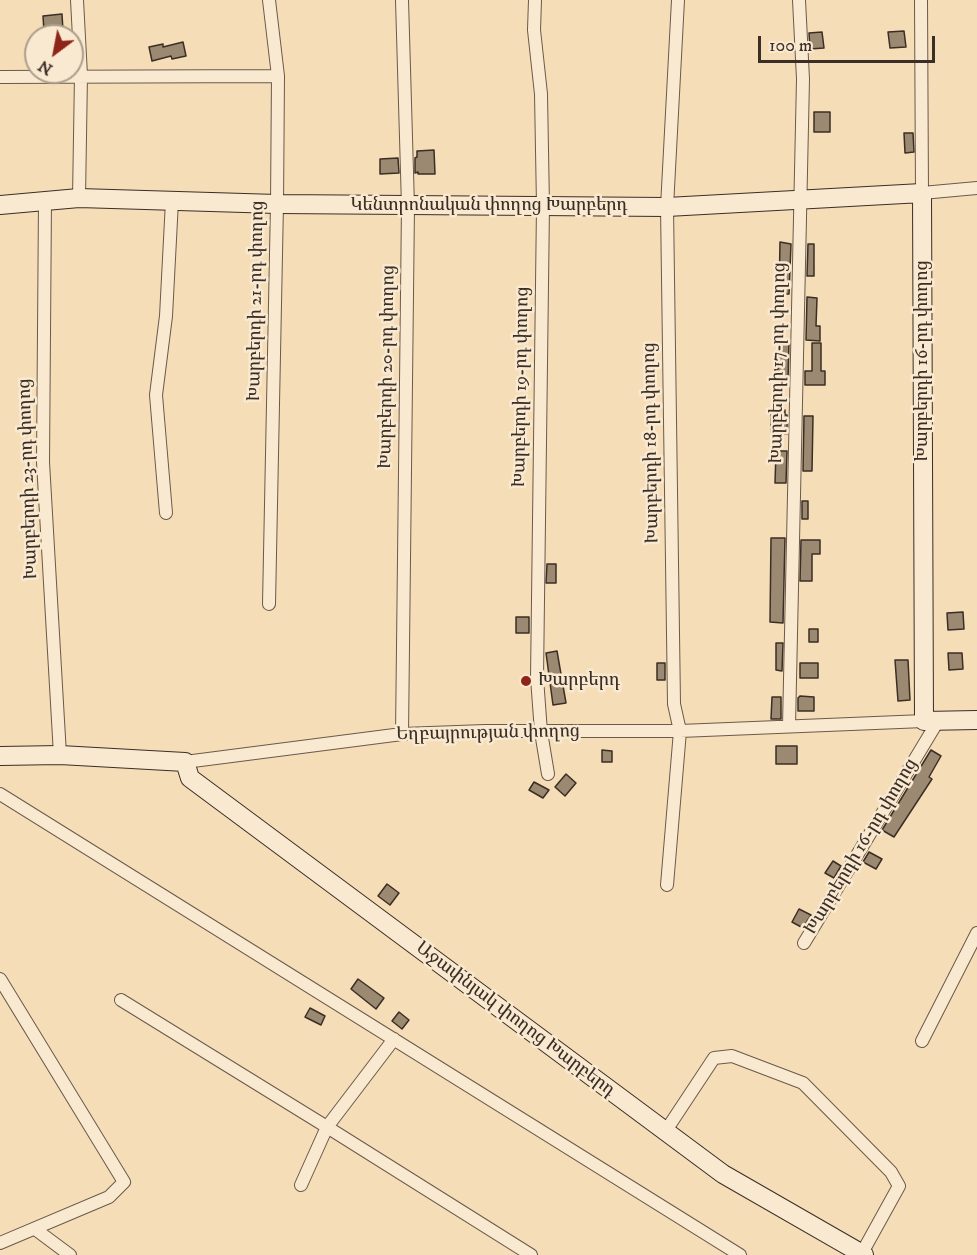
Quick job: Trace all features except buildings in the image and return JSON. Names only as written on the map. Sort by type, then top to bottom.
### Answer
[{"type":"street","points":[[77,0],[78,24]]},
{"type":"street","name":"Խարբերդի 21-րդ փողոց","points":[[269,0],[278,76],[269,604]]},
{"type":"street","name":"Խարբերդի 20-րդ փողոց","points":[[402,0],[408,206],[402,734]]},
{"type":"street","name":"Խարբերդի 19-րդ փողոց","points":[[535,0],[534,30],[541,94],[543,206],[537,678],[541,732],[548,774]]},
{"type":"street","name":"Խարբերդի 18-րդ փողոց","points":[[667,885],[680,731],[674,704],[667,207],[678,0]]},
{"type":"street","name":"Խարբերդի 17-րդ փողոց","points":[[789,726],[801,201],[802,79],[799,0]]},
{"type":"street","name":"Խարբերդի 16-րդ փողոց","points":[[804,943],[932,721],[922,193],[921,0]]},
{"type":"street","points":[[84,75],[278,76]]},
{"type":"street","points":[[0,77],[24,76]]},
{"type":"street","points":[[79,198],[81,84]]},
{"type":"street","name":"Կենտրոնական փողոց Խարբերդ","points":[[0,205],[79,198],[277,204],[667,207],[801,201],[977,188]]},
{"type":"street","name":"Խարբերդի 23-րդ փողոց","points":[[45,201],[43,462],[60,755]]},
{"type":"street","points":[[166,513],[156,395],[166,316],[172,201]]},
{"type":"street","name":"Եղբայրության փողոց","points":[[0,756],[60,755],[185,762],[402,734],[485,731],[680,731],[977,720]]},
{"type":"street","name":"Աջափնյակ փողոց Խարբերդ","points":[[185,762],[190,778],[665,1132],[723,1174],[863,1254]]},
{"type":"street","points":[[0,794],[740,1255]]},
{"type":"street","points":[[922,1041],[977,933]]},
{"type":"street","points":[[0,979],[124,1182],[109,1197],[0,1243]]},
{"type":"street","points":[[121,1000],[531,1255]]},
{"type":"street","points":[[301,1185],[327,1127],[394,1039]]},
{"type":"street","points":[[665,1132],[714,1058],[732,1056],[803,1083],[891,1172],[899,1186],[863,1254]]},
{"type":"street","points":[[35,1230],[70,1255]]},
{"type":"place","name":"Խարբերդ","points":[[526,681]]}]
